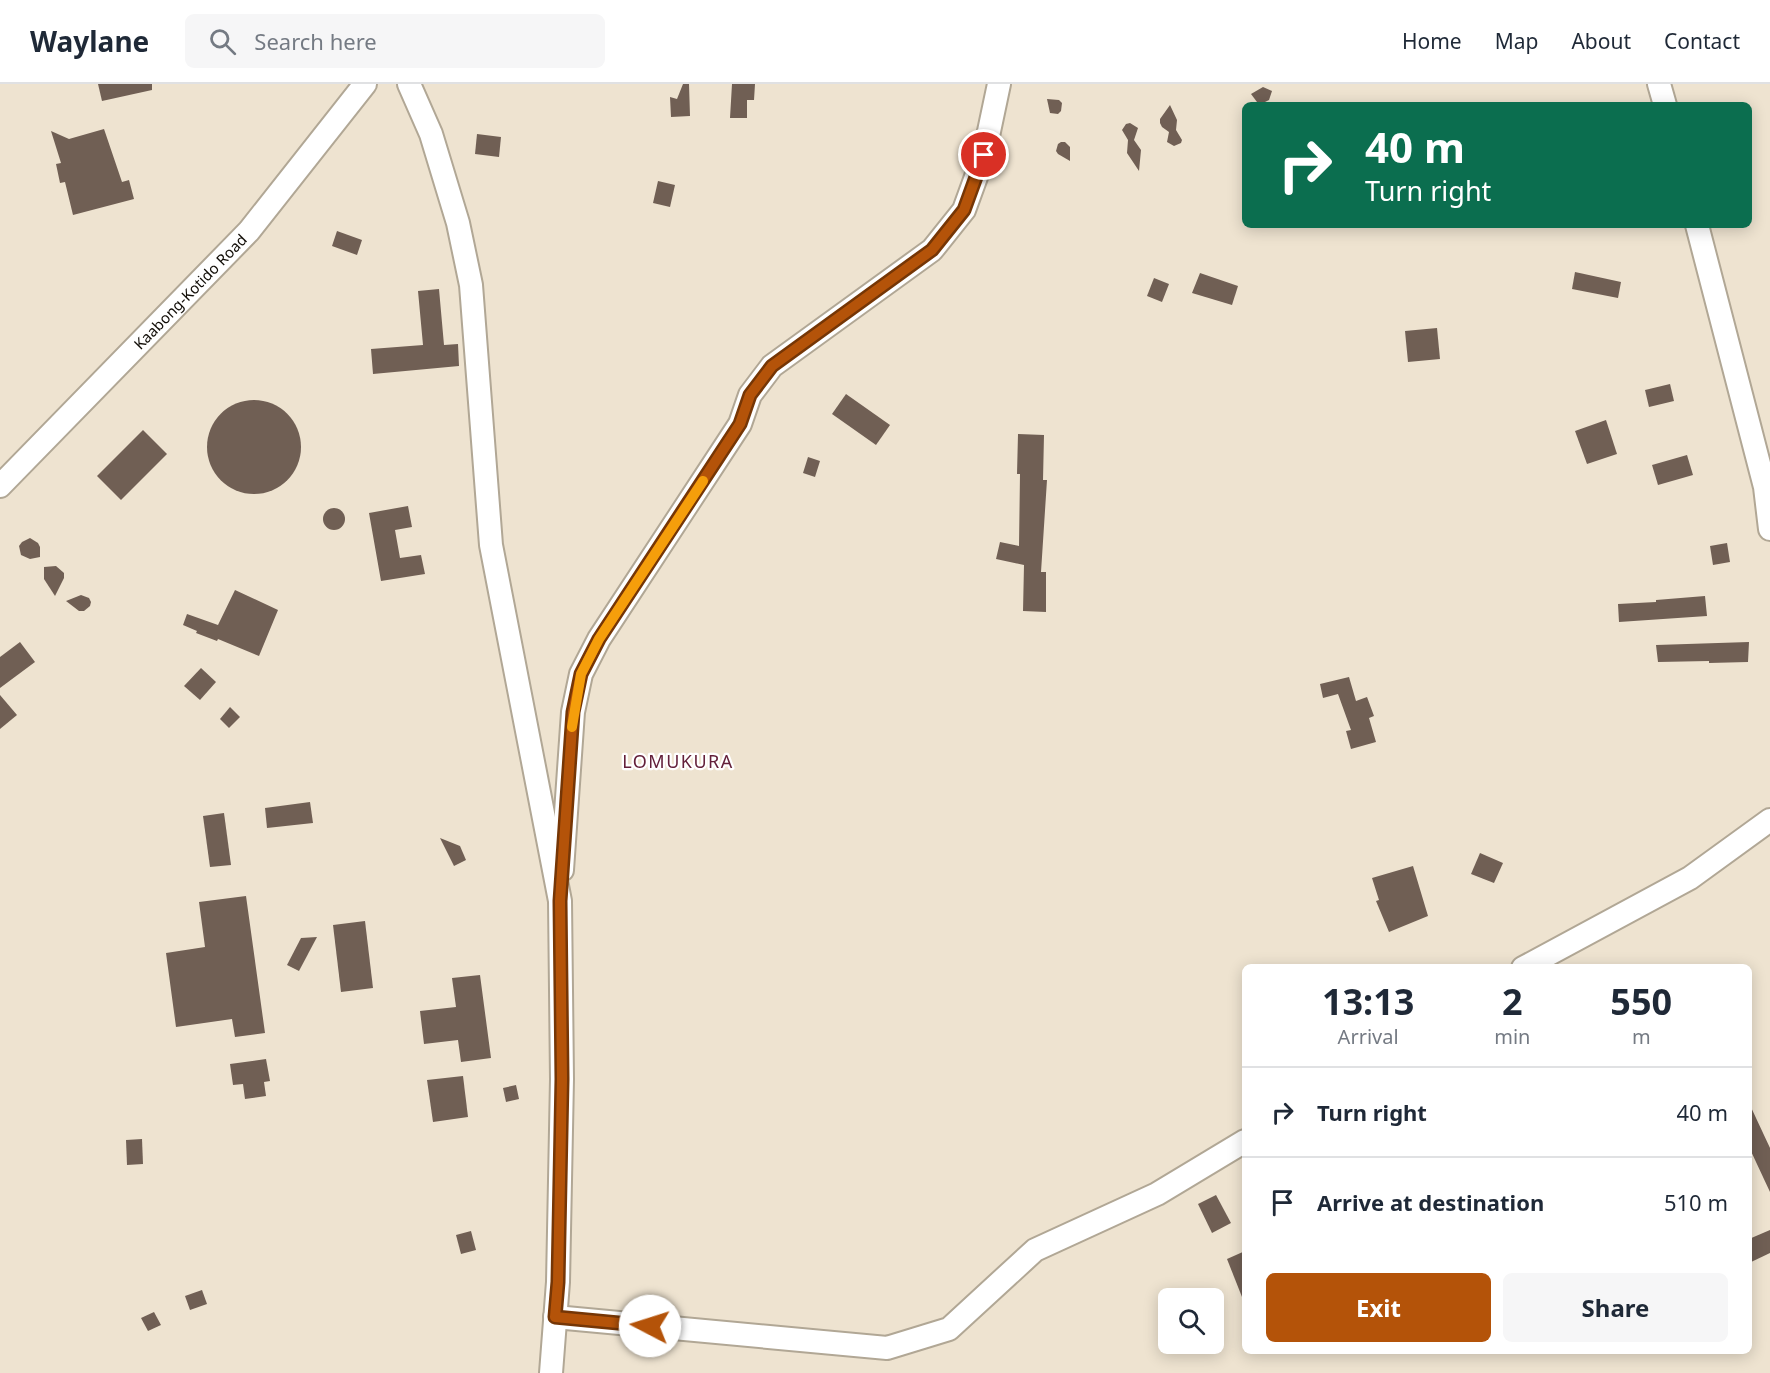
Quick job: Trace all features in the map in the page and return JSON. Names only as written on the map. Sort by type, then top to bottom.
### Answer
[{"type":"street","name":"Kaabong-Kotido Road","points":[[0,486],[249,231],[365,84]]},
{"type":"street","points":[[409,84],[431,134],[458,222],[471,285],[491,545],[560,901]]},
{"type":"street","points":[[551,1373],[558,1282],[562,1079],[560,901],[573,712],[581,674],[599,639],[740,424],[750,395],[772,366],[932,250],[964,210],[984,155],[999,84]]},
{"type":"street","points":[[1659,84],[1664,102]]},
{"type":"street","points":[[1698,228],[1762,476],[1770,529]]},
{"type":"street","points":[[1530,964],[1690,878],[1770,820]]},
{"type":"street","points":[[555,1317],[887,1348],[949,1329],[1035,1250],[1157,1194],[1242,1143]]},
{"type":"building","points":[[98,84],[152,84],[152,90],[102,101]]},
{"type":"building","points":[[683,84],[689,84],[690,116],[671,117],[670,97],[677,99]]},
{"type":"building","points":[[732,84],[755,84],[754,100],[747,100],[747,118],[730,118]]},
{"type":"building","points":[[1263,87],[1272,91],[1269,100],[1265,102],[1257,102],[1251,94]]},
{"type":"building","points":[[1047,99],[1059,100],[1062,103],[1058,114],[1050,113]]},
{"type":"building","points":[[1170,105],[1177,120],[1176,130],[1182,140],[1174,146],[1167,142],[1169,132],[1160,123],[1160,119]]},
{"type":"building","points":[[1130,123],[1138,128],[1134,140],[1141,150],[1139,171],[1127,153],[1128,140],[1122,130],[1126,124]]},
{"type":"building","points":[[104,129],[122,182],[129,180],[134,199],[73,215],[65,182],[60,183],[56,164],[61,163],[51,131],[69,139]]},
{"type":"building","points":[[477,134],[501,137],[499,157],[475,154]]},
{"type":"building","points":[[1061,142],[1065,142],[1070,147],[1070,161],[1056,151]]},
{"type":"building","points":[[658,181],[675,185],[670,207],[653,203]]},
{"type":"building","points":[[337,231],[362,240],[357,255],[332,246]]},
{"type":"building","points":[[1575,272],[1621,282],[1618,298],[1572,289]]},
{"type":"building","points":[[1200,273],[1238,286],[1232,305],[1192,293]]},
{"type":"building","points":[[1154,278],[1169,284],[1162,302],[1147,296]]},
{"type":"building","points":[[439,289],[444,345],[458,344],[459,366],[373,374],[371,349],[423,345],[418,291]]},
{"type":"building","points":[[1437,328],[1440,359],[1408,362],[1405,331]]},
{"type":"building","points":[[1670,384],[1674,401],[1649,407],[1645,390]]},
{"type":"building","points":[[846,394],[890,425],[876,445],[832,414]]},
{"type":"building","points":[[254,400],[272,404],[287,414],[297,429],[301,447],[297,465],[287,480],[272,490],[254,494],[236,490],[221,480],[211,465],[207,447],[211,429],[221,414],[236,404]]},
{"type":"building","points":[[1606,420],[1617,454],[1587,464],[1575,431]]},
{"type":"building","points":[[143,430],[167,454],[121,500],[97,476]]},
{"type":"building","points":[[1018,434],[1044,435],[1043,480],[1047,480],[1041,572],[1046,572],[1046,612],[1023,611],[1024,565],[996,559],[1000,542],[1019,546]]},
{"type":"building","points":[[1687,455],[1693,475],[1658,485],[1652,465]]},
{"type":"building","points":[[808,457],[820,461],[815,477],[803,473]]},
{"type":"building","points":[[408,506],[412,527],[395,530],[400,558],[421,555],[425,574],[381,581],[369,513]]},
{"type":"building","points":[[334,508],[344,515],[345,519],[338,529],[334,530],[324,523],[323,519],[330,509]]},
{"type":"building","points":[[30,538],[38,543],[40,557],[30,559],[21,555],[19,546]]},
{"type":"building","points":[[1727,543],[1730,562],[1713,565],[1710,546]]},
{"type":"building","points":[[56,566],[64,573],[64,578],[55,596],[44,579],[44,567]]},
{"type":"building","points":[[235,590],[278,610],[259,656],[218,639],[217,641],[196,633],[197,631],[183,625],[187,614],[218,625]]},
{"type":"building","points":[[81,595],[89,598],[91,602],[84,611],[79,611],[66,601]]},
{"type":"building","points":[[1705,596],[1707,616],[1619,622],[1618,604]]},
{"type":"building","points":[[20,642],[35,662],[0,688],[0,657]]},
{"type":"building","points":[[1749,642],[1748,662],[1658,662],[1656,645]]},
{"type":"building","points":[[201,668],[216,682],[200,700],[184,686]]},
{"type":"building","points":[[1349,677],[1356,701],[1367,697],[1374,716],[1369,718],[1376,742],[1351,749],[1346,731],[1351,730],[1338,694],[1323,698],[1320,684]]},
{"type":"building","points":[[0,695],[17,715],[0,729]]},
{"type":"building","points":[[230,707],[240,717],[229,728],[220,719]]},
{"type":"building","points":[[310,802],[313,823],[267,828],[265,808]]},
{"type":"building","points":[[224,813],[231,865],[210,867],[203,816]]},
{"type":"building","points":[[440,838],[460,846],[466,860],[454,866]]},
{"type":"building","points":[[1480,853],[1503,863],[1494,883],[1471,874]]},
{"type":"building","points":[[1413,866],[1428,916],[1389,932],[1376,901],[1379,900],[1372,878]]},
{"type":"building","points":[[246,896],[265,1033],[235,1037],[232,1019],[176,1027],[166,953],[205,947],[199,902]]},
{"type":"building","points":[[365,921],[373,988],[341,992],[333,925]]},
{"type":"building","points":[[317,937],[299,971],[287,965],[301,938]]},
{"type":"building","points":[[480,975],[491,1058],[461,1062],[458,1040],[424,1044],[420,1011],[456,1007],[452,978]]},
{"type":"building","points":[[266,1059],[270,1081],[264,1082],[266,1096],[245,1099],[243,1084],[233,1085],[230,1064]]},
{"type":"building","points":[[463,1076],[468,1117],[433,1122],[427,1080]]},
{"type":"building","points":[[516,1085],[519,1099],[506,1102],[503,1088]]},
{"type":"building","points":[[1752,1109],[1770,1148],[1770,1192],[1752,1153]]},
{"type":"building","points":[[142,1139],[143,1164],[127,1165],[126,1140]]},
{"type":"building","points":[[1216,1195],[1231,1223],[1212,1233],[1198,1204]]},
{"type":"building","points":[[1770,1230],[1770,1253],[1752,1262],[1752,1238]]},
{"type":"building","points":[[471,1231],[476,1250],[461,1254],[456,1235]]},
{"type":"building","points":[[1242,1252],[1242,1297],[1227,1259]]},
{"type":"building","points":[[202,1290],[207,1304],[190,1310],[185,1296]]},
{"type":"building","points":[[154,1312],[161,1325],[148,1331],[141,1318]]},
{"type":"slow traffic","points":[[572,727],[581,674],[599,639],[703,481]]},
{"type":"district","name":"LOMUKURA","points":[[678,761]]},
{"type":"route","points":[[650,1326],[555,1317],[558,1282],[562,1079],[560,901],[573,712],[581,674],[599,639],[740,424],[750,395],[772,366],[932,250],[964,210],[984,155]]}]
